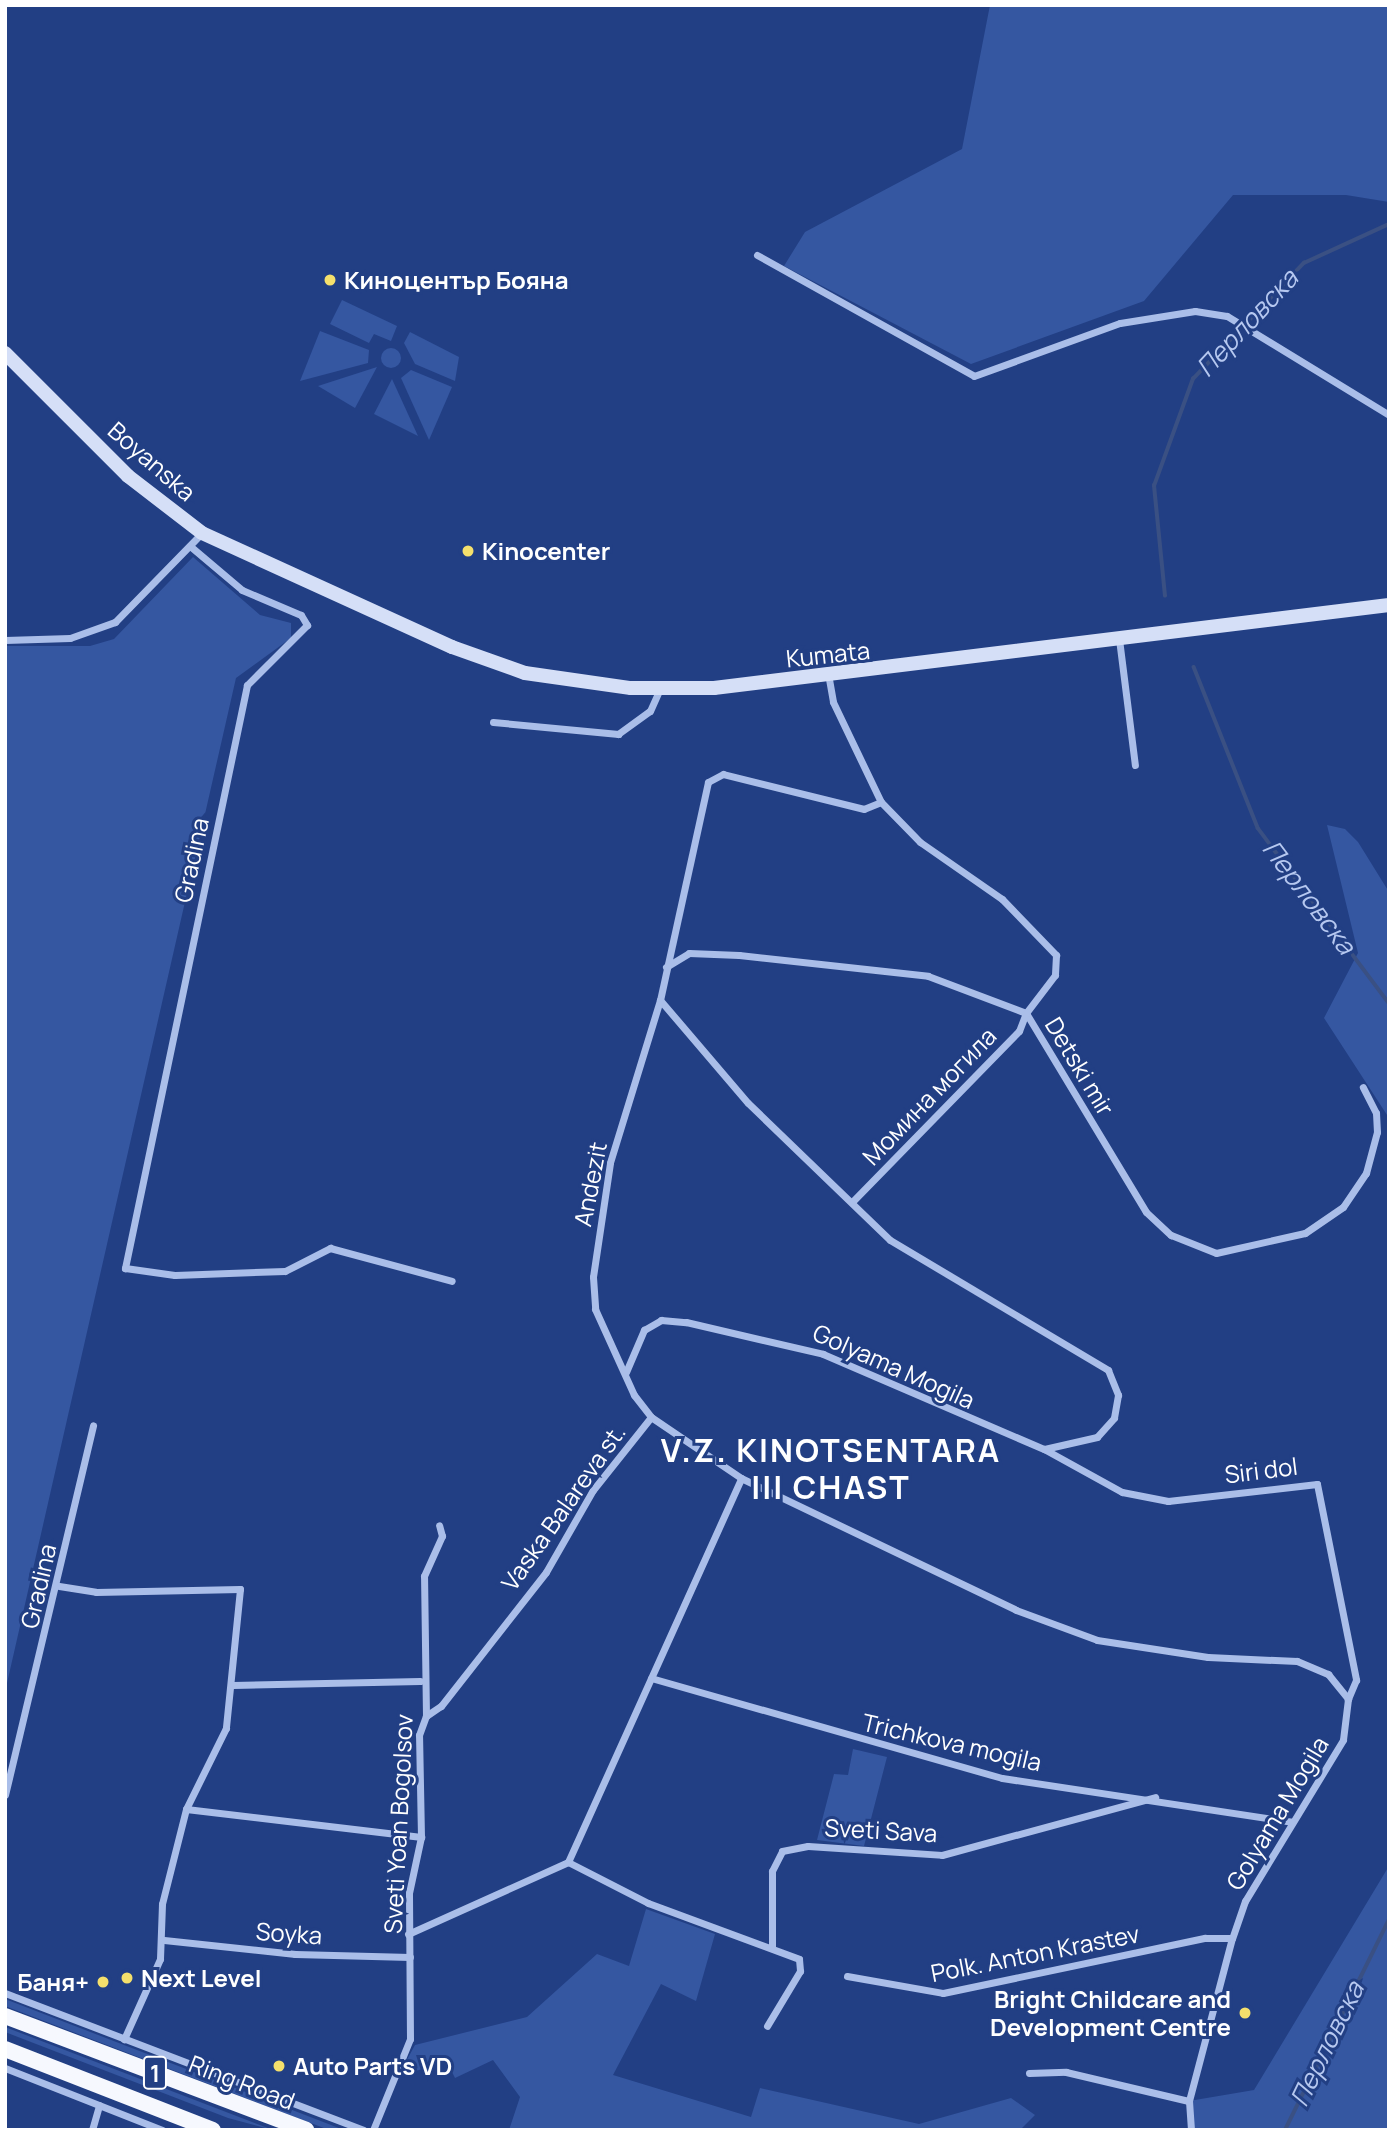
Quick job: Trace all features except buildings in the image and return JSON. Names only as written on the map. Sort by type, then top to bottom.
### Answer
[{"type":"highway","name":"Ring Road","points":[[5,2017],[306,2130]]},
{"type":"highway","name":"1","points":[[5,2049],[214,2130]]},
{"type":"main road","name":"Boyanska","points":[[5,353],[128,477],[202,533],[290,571]]},
{"type":"main road","name":"Kumata","points":[[290,571],[452,648],[525,673],[661,688],[829,679],[1389,605]]},
{"type":"street","points":[[757,255],[974,376],[1120,323],[1195,311],[1227,316],[1389,415]]},
{"type":"street","points":[[5,640],[96,631],[115,622],[202,533]]},
{"type":"street","name":"Gradina","points":[[190,546],[242,590],[301,615],[307,625],[247,685],[125,1268],[175,1275],[285,1271],[330,1248],[452,1281]]},
{"type":"street","points":[[1119,639],[1135,765]]},
{"type":"street","name":"Detski mir","points":[[829,679],[833,702],[881,802],[920,842],[1002,899],[1056,955],[1055,975],[1026,1013],[1146,1212],[1171,1235],[1216,1253],[1305,1233],[1343,1207],[1366,1173],[1377,1132],[1377,1113],[1363,1087]]},
{"type":"street","points":[[493,722],[618,734],[650,711],[661,688]]},
{"type":"street","points":[[881,802],[864,809],[723,774],[708,782],[660,1000],[748,1102],[890,1240],[1108,1370],[1118,1395],[1114,1418],[1097,1437],[1044,1450]]},
{"type":"street","points":[[666,967],[689,953],[739,955],[928,976],[1026,1013]]},
{"type":"street","name":"Andezit","points":[[626,1373],[595,1309],[593,1277],[610,1163],[660,1000]]},
{"type":"street","name":"Момина могила","points":[[852,1202],[1019,1031],[1026,1013]]},
{"type":"street","name":"Golyama Mogila","points":[[626,1373],[644,1330],[661,1320],[686,1322],[796,1344],[1044,1450]]},
{"type":"street","points":[[626,1373],[651,1416],[741,1478],[910,1562],[1085,1636],[1172,1653],[1297,1661],[1328,1674],[1348,1699]]},
{"type":"street","name":"Vaska Balareva st.","points":[[426,1716],[441,1706],[546,1572],[593,1490],[651,1416]]},
{"type":"street","name":"Gradina","points":[[5,1795],[59,1586],[93,1425]]},
{"type":"street","name":"Siri dol","points":[[1044,1450],[1122,1492],[1168,1501],[1317,1484],[1356,1680],[1348,1699]]},
{"type":"street","points":[[408,1934],[568,1861],[741,1478]]},
{"type":"street","name":"Sveti Yoan Bogolsov","points":[[373,2130],[410,2039],[411,1957],[408,1934],[421,1837],[419,1735],[426,1716],[421,1681],[424,1576],[442,1536],[439,1525]]},
{"type":"street","points":[[59,1586],[96,1592],[240,1590],[233,1685],[226,1728],[186,1809],[162,1904],[164,1940],[124,2039]]},
{"type":"street","name":"Trichkova mogila","points":[[651,1678],[1002,1778],[1155,1797],[1292,1822]]},
{"type":"street","points":[[233,1685],[421,1681]]},
{"type":"street","name":"Golyama Mogila","points":[[1191,2130],[1189,2101],[1231,1938],[1292,1822],[1343,1740],[1348,1699]]},
{"type":"street","name":"Sveti Sava","points":[[772,1948],[772,1871],[782,1851],[808,1846],[942,1855],[1155,1797]]},
{"type":"street","points":[[186,1809],[421,1837]]},
{"type":"street","points":[[568,1861],[648,1903],[799,1959],[800,1971],[767,2026]]},
{"type":"street","name":"Polk. Anton Krastev","points":[[847,1976],[943,1993],[1205,1938],[1231,1938]]},
{"type":"street","name":"Soyka","points":[[164,1940],[295,1954],[411,1957]]},
{"type":"street","points":[[5,1993],[364,2130]]},
{"type":"street","points":[[5,2068],[162,2130]]},
{"type":"street","points":[[1029,2073],[1066,2072],[1189,2101]]},
{"type":"street","points":[[92,2130],[99,2105]]},
{"type":"shaded area","points":[[990,5],[1389,5],[1389,202],[1346,195],[1233,195],[1144,301],[971,364],[784,266],[805,232],[962,149]]},
{"type":"shaded area","points":[[342,300],[397,326],[391,341],[374,334],[369,343],[330,324]]},
{"type":"shaded area","points":[[320,331],[369,350],[368,363],[300,381]]},
{"type":"shaded area","points":[[410,332],[459,357],[455,381],[415,364],[404,343]]},
{"type":"shaded area","points":[[387,348],[395,348],[401,358],[395,368],[387,368],[381,362],[381,354]]},
{"type":"shaded area","points":[[377,367],[355,408],[318,386]]},
{"type":"shaded area","points":[[411,370],[452,387],[429,440],[401,378]]},
{"type":"shaded area","points":[[392,379],[418,436],[374,414]]},
{"type":"shaded area","points":[[193,557],[260,615],[291,623],[291,638],[236,678],[5,1692],[5,646],[90,646],[114,639]]},
{"type":"shaded area","points":[[1327,825],[1345,829],[1358,842],[1389,892],[1389,1118],[1324,1018],[1358,953]]},
{"type":"shaded area","points":[[853,1749],[887,1757],[864,1846],[817,1840],[834,1774],[848,1775]]},
{"type":"shaded area","points":[[1389,1866],[1389,2130],[1191,2130],[1189,2101],[1254,2090]]},
{"type":"shaded area","points":[[646,1909],[715,1934],[696,2001],[661,1984],[613,2075],[751,2117],[760,2088],[919,2124],[1011,2098],[1035,2115],[1020,2130],[509,2130],[520,2097],[493,2060],[455,2078],[447,2062],[398,2076],[415,2045],[527,2017],[597,1954],[629,1966]]},
{"type":"shaded area","points":[[5,1999],[344,2130],[329,2130],[5,2006]]},
{"type":"shaded area","points":[[5,2027],[273,2130],[228,2118],[5,2032]]},
{"type":"waterway","name":"Перловска","points":[[1165,596],[1154,486],[1193,379],[1304,263],[1389,224]]},
{"type":"waterway","name":"Перловска","points":[[1194,667],[1258,828],[1389,1003]]},
{"type":"waterway","name":"Перловска","points":[[1285,2130],[1389,1920]]},
{"type":"place","name":"Киноцентър Бояна","points":[[330,280]]},
{"type":"place","name":"Kinocenter","points":[[468,551]]},
{"type":"place","name":"Next Level","points":[[127,1978]]},
{"type":"place","name":"Баня+","points":[[103,1982]]},
{"type":"place","name":"Bright Childcare and Development Centre","points":[[1245,2013]]},
{"type":"place","name":"Auto Parts VD","points":[[279,2066]]},
{"type":"district","name":"V.Z. KINOTSENTARA III CHAST","points":[[831,1470]]}]
